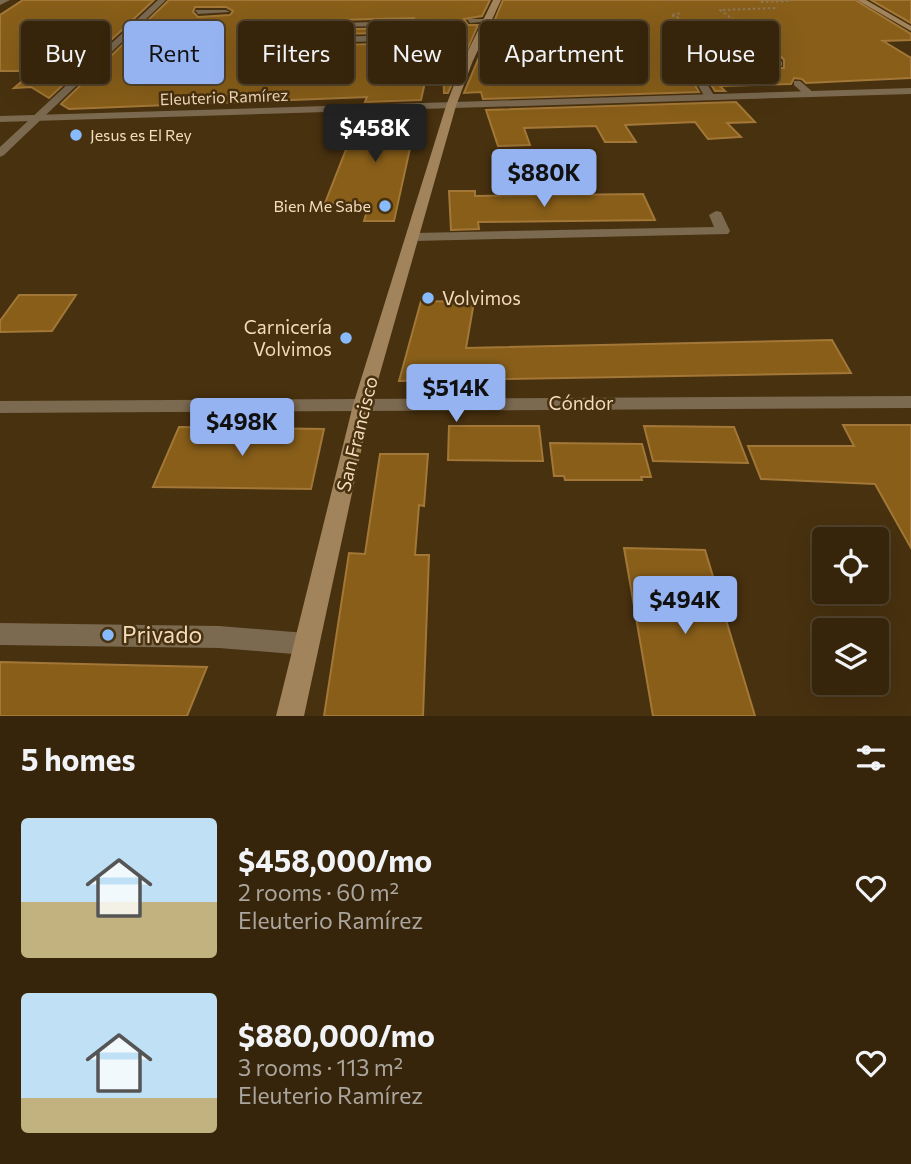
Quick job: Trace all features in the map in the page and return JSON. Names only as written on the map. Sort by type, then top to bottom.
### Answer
[{"type":"main road","name":"San Francisco","points":[[487,21],[497,0]]},
{"type":"main road","points":[[860,0],[911,29]]},
{"type":"main road","name":"San Francisco","points":[[290,716],[362,405],[451,106],[474,37],[480,30]]},
{"type":"street","points":[[0,4],[6,0]]},
{"type":"street","points":[[0,153],[154,12],[162,0]]},
{"type":"street","points":[[198,12],[226,12]]},
{"type":"street","points":[[470,22],[480,21]]},
{"type":"street","points":[[797,83],[810,94]]},
{"type":"street","points":[[702,84],[710,97]]},
{"type":"street","name":"Eleuterio Ramírez","points":[[0,119],[911,91]]},
{"type":"street","points":[[414,236],[686,234],[723,231],[716,215]]},
{"type":"street","name":"Cóndor","points":[[0,407],[911,402]]},
{"type":"street","points":[[0,634],[219,637],[306,644]]},
{"type":"path","points":[[670,0],[676,0]]},
{"type":"path","points":[[761,2],[789,1]]},
{"type":"path","points":[[735,21],[720,10],[778,8]]},
{"type":"building","points":[[23,0],[154,0],[132,21],[124,21],[124,28],[110,41],[110,21],[21,21],[21,71],[0,71],[0,15]]},
{"type":"building","points":[[169,0],[490,0],[482,16],[464,19],[465,21],[416,21],[414,18],[238,21],[238,84],[354,84],[354,45],[368,44],[368,84],[425,84],[421,100],[365,102],[367,97],[69,109],[61,104],[82,84],[110,84],[110,57],[124,43],[124,84],[224,84],[224,21],[147,21]],"holes":[[[195,7],[226,7],[233,11],[230,15],[198,17],[193,12]]]},
{"type":"building","points":[[503,0],[855,0],[911,34],[911,40],[883,41],[911,58],[911,78],[806,83],[802,79],[794,78],[791,84],[720,86],[725,91],[715,91],[711,84],[779,84],[779,68],[784,68],[784,60],[779,54],[779,21],[662,21],[662,84],[694,84],[699,92],[483,99],[481,92],[464,93],[480,55],[480,84],[648,84],[648,21],[494,21]]},
{"type":"building","points":[[871,0],[911,0],[911,23]]},
{"type":"building","points":[[466,22],[468,25],[478,25],[466,52]]},
{"type":"building","points":[[354,29],[368,29],[368,33],[354,34]]},
{"type":"building","points":[[21,82],[64,84],[49,98],[31,87],[14,88]]},
{"type":"building","points":[[444,84],[452,84],[448,93],[444,93]]},
{"type":"building","points":[[736,102],[755,122],[727,123],[741,137],[708,139],[695,122],[625,125],[636,142],[605,142],[596,126],[524,128],[530,145],[498,146],[486,110]]},
{"type":"building","points":[[418,112],[394,221],[364,221],[369,204],[325,203],[360,114]]},
{"type":"building","points":[[449,191],[475,191],[475,196],[643,194],[655,220],[478,222],[479,229],[451,230]]},
{"type":"building","points":[[19,295],[76,295],[52,331],[0,332],[0,321]]},
{"type":"building","points":[[421,301],[474,302],[466,348],[832,340],[851,373],[399,381]]},
{"type":"building","points":[[843,425],[911,425],[911,548],[875,484],[761,479],[748,446],[854,446]]},
{"type":"building","points":[[449,426],[539,426],[543,461],[448,460]]},
{"type":"building","points":[[644,426],[734,427],[748,463],[653,461]]},
{"type":"building","points":[[179,427],[324,429],[311,489],[153,487]]},
{"type":"building","points":[[550,443],[642,444],[651,477],[641,477],[642,480],[565,480],[564,476],[554,476]]},
{"type":"building","points":[[380,454],[428,454],[424,506],[419,505],[415,555],[429,555],[423,716],[324,716],[349,553],[365,554]]},
{"type":"building","points":[[624,548],[705,550],[755,716],[653,716]]},
{"type":"building","points":[[0,662],[207,667],[187,716],[0,716]]},
{"type":"place","name":"Jesus es El Rey","points":[[76,135]]},
{"type":"place","name":"Bien Me Sabe","points":[[385,206]]},
{"type":"place","name":"Volvimos","points":[[428,298]]},
{"type":"place","name":"Carnicería Volvimos","points":[[346,338]]},
{"type":"place","name":"Privado","points":[[108,635]]}]
